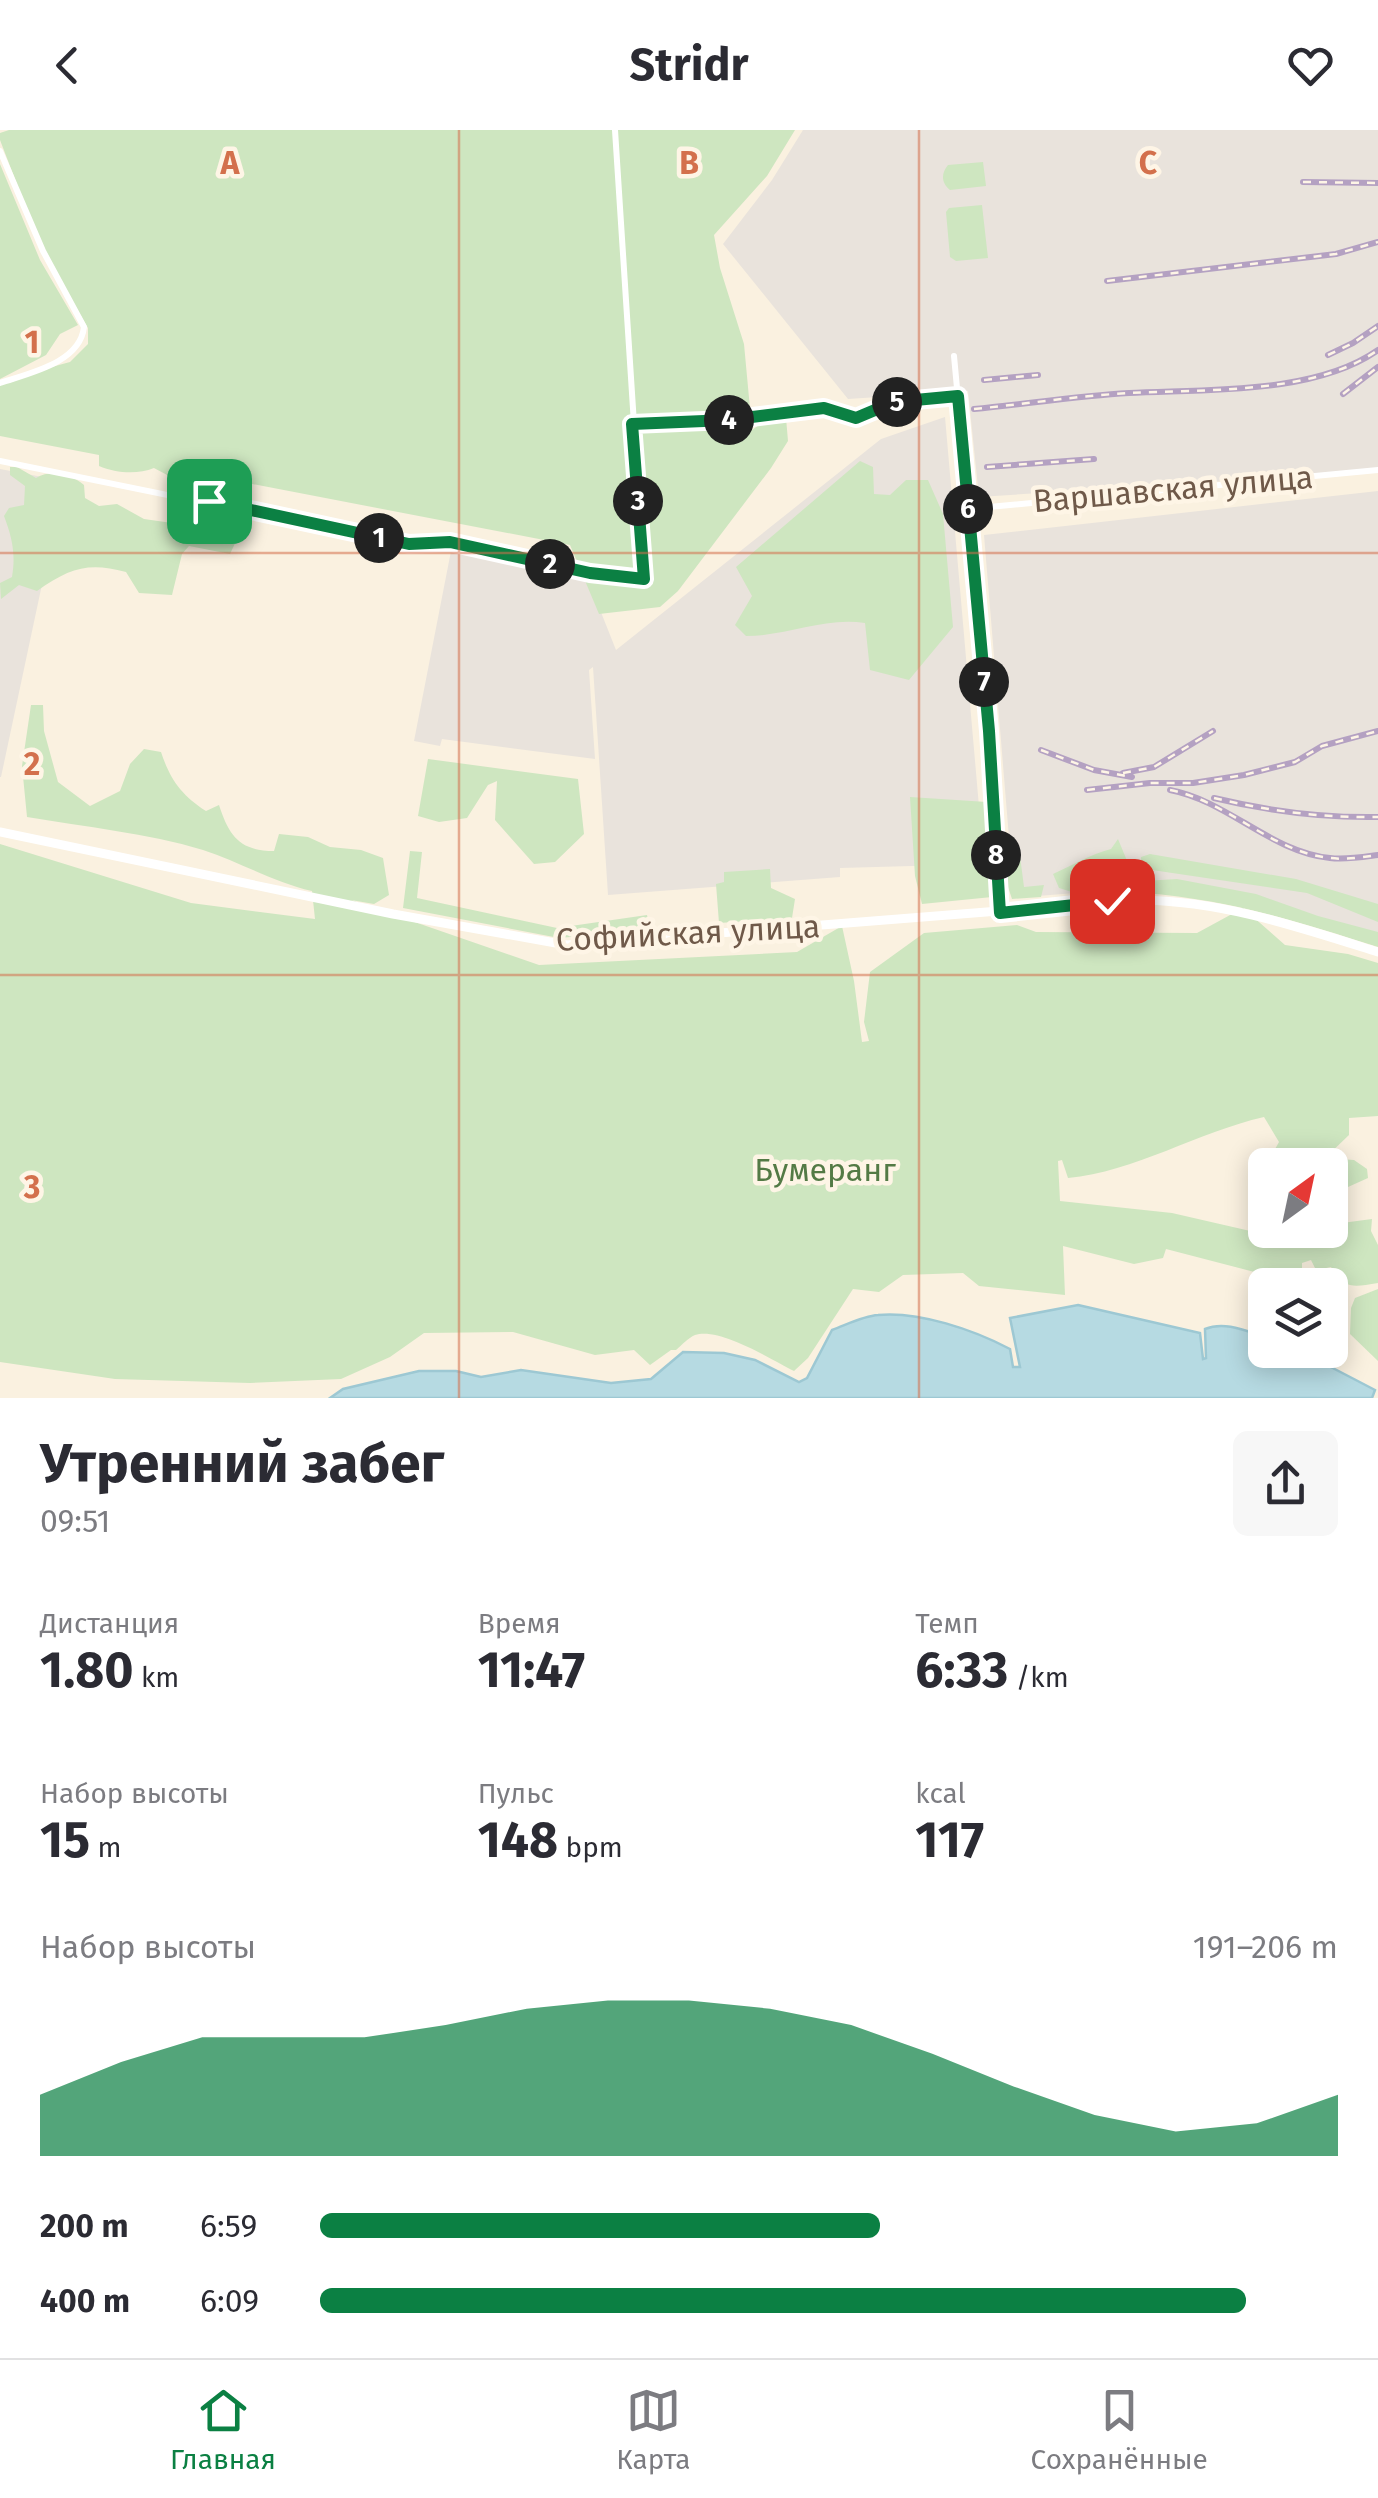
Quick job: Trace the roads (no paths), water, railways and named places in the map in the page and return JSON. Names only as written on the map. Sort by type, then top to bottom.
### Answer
[{"type":"main road","name":"Софийская улица","points":[[0,832],[567,946],[1112,901],[1175,900],[1240,910],[1378,952]]},
{"type":"street","points":[[0,461],[409,544],[450,542],[590,573],[644,579],[615,130]]},
{"type":"street","points":[[0,151],[43,252],[84,327],[74,350],[40,370],[0,383]]},
{"type":"street","points":[[954,356],[989,731],[1000,913]]},
{"type":"street","points":[[632,424],[728,420],[824,408],[856,418],[894,402],[958,396]]},
{"type":"street","name":"Варшавская улица","points":[[968,508],[1378,470]]},
{"type":"water","points":[[1078,1305],[1200,1333],[1203,1359],[1205,1329],[1228,1326],[1248,1332],[1248,1368],[1333,1368],[1375,1390],[1372,1398],[330,1398],[343,1389],[419,1371],[456,1371],[481,1377],[521,1370],[611,1383],[651,1379],[683,1352],[724,1353],[755,1360],[799,1382],[807,1378],[832,1330],[878,1315],[928,1319],[980,1335],[1010,1349],[1013,1367],[1020,1367],[1010,1318]]},
{"type":"railway","points":[[1303,182],[1378,183]]},
{"type":"railway","points":[[1107,281],[1336,254],[1378,242]]},
{"type":"railway","points":[[1328,355],[1378,326]]},
{"type":"railway","points":[[974,409],[1110,394],[1258,387],[1323,375],[1378,350]]},
{"type":"railway","points":[[1343,394],[1378,367]]},
{"type":"railway","points":[[984,380],[1038,375]]},
{"type":"railway","points":[[987,467],[1094,459]]},
{"type":"railway","points":[[1123,773],[1154,767],[1213,731]]},
{"type":"railway","points":[[1087,790],[1193,783],[1244,775],[1295,762],[1322,746],[1378,731]]},
{"type":"railway","points":[[1041,750],[1094,770],[1132,777]]},
{"type":"railway","points":[[1170,790],[1211,804],[1269,837],[1309,854],[1342,859],[1378,855]]},
{"type":"railway","points":[[1214,798],[1296,813],[1378,817]]},
{"type":"park label","name":"Бумеранг","points":[[825,1170]]}]
